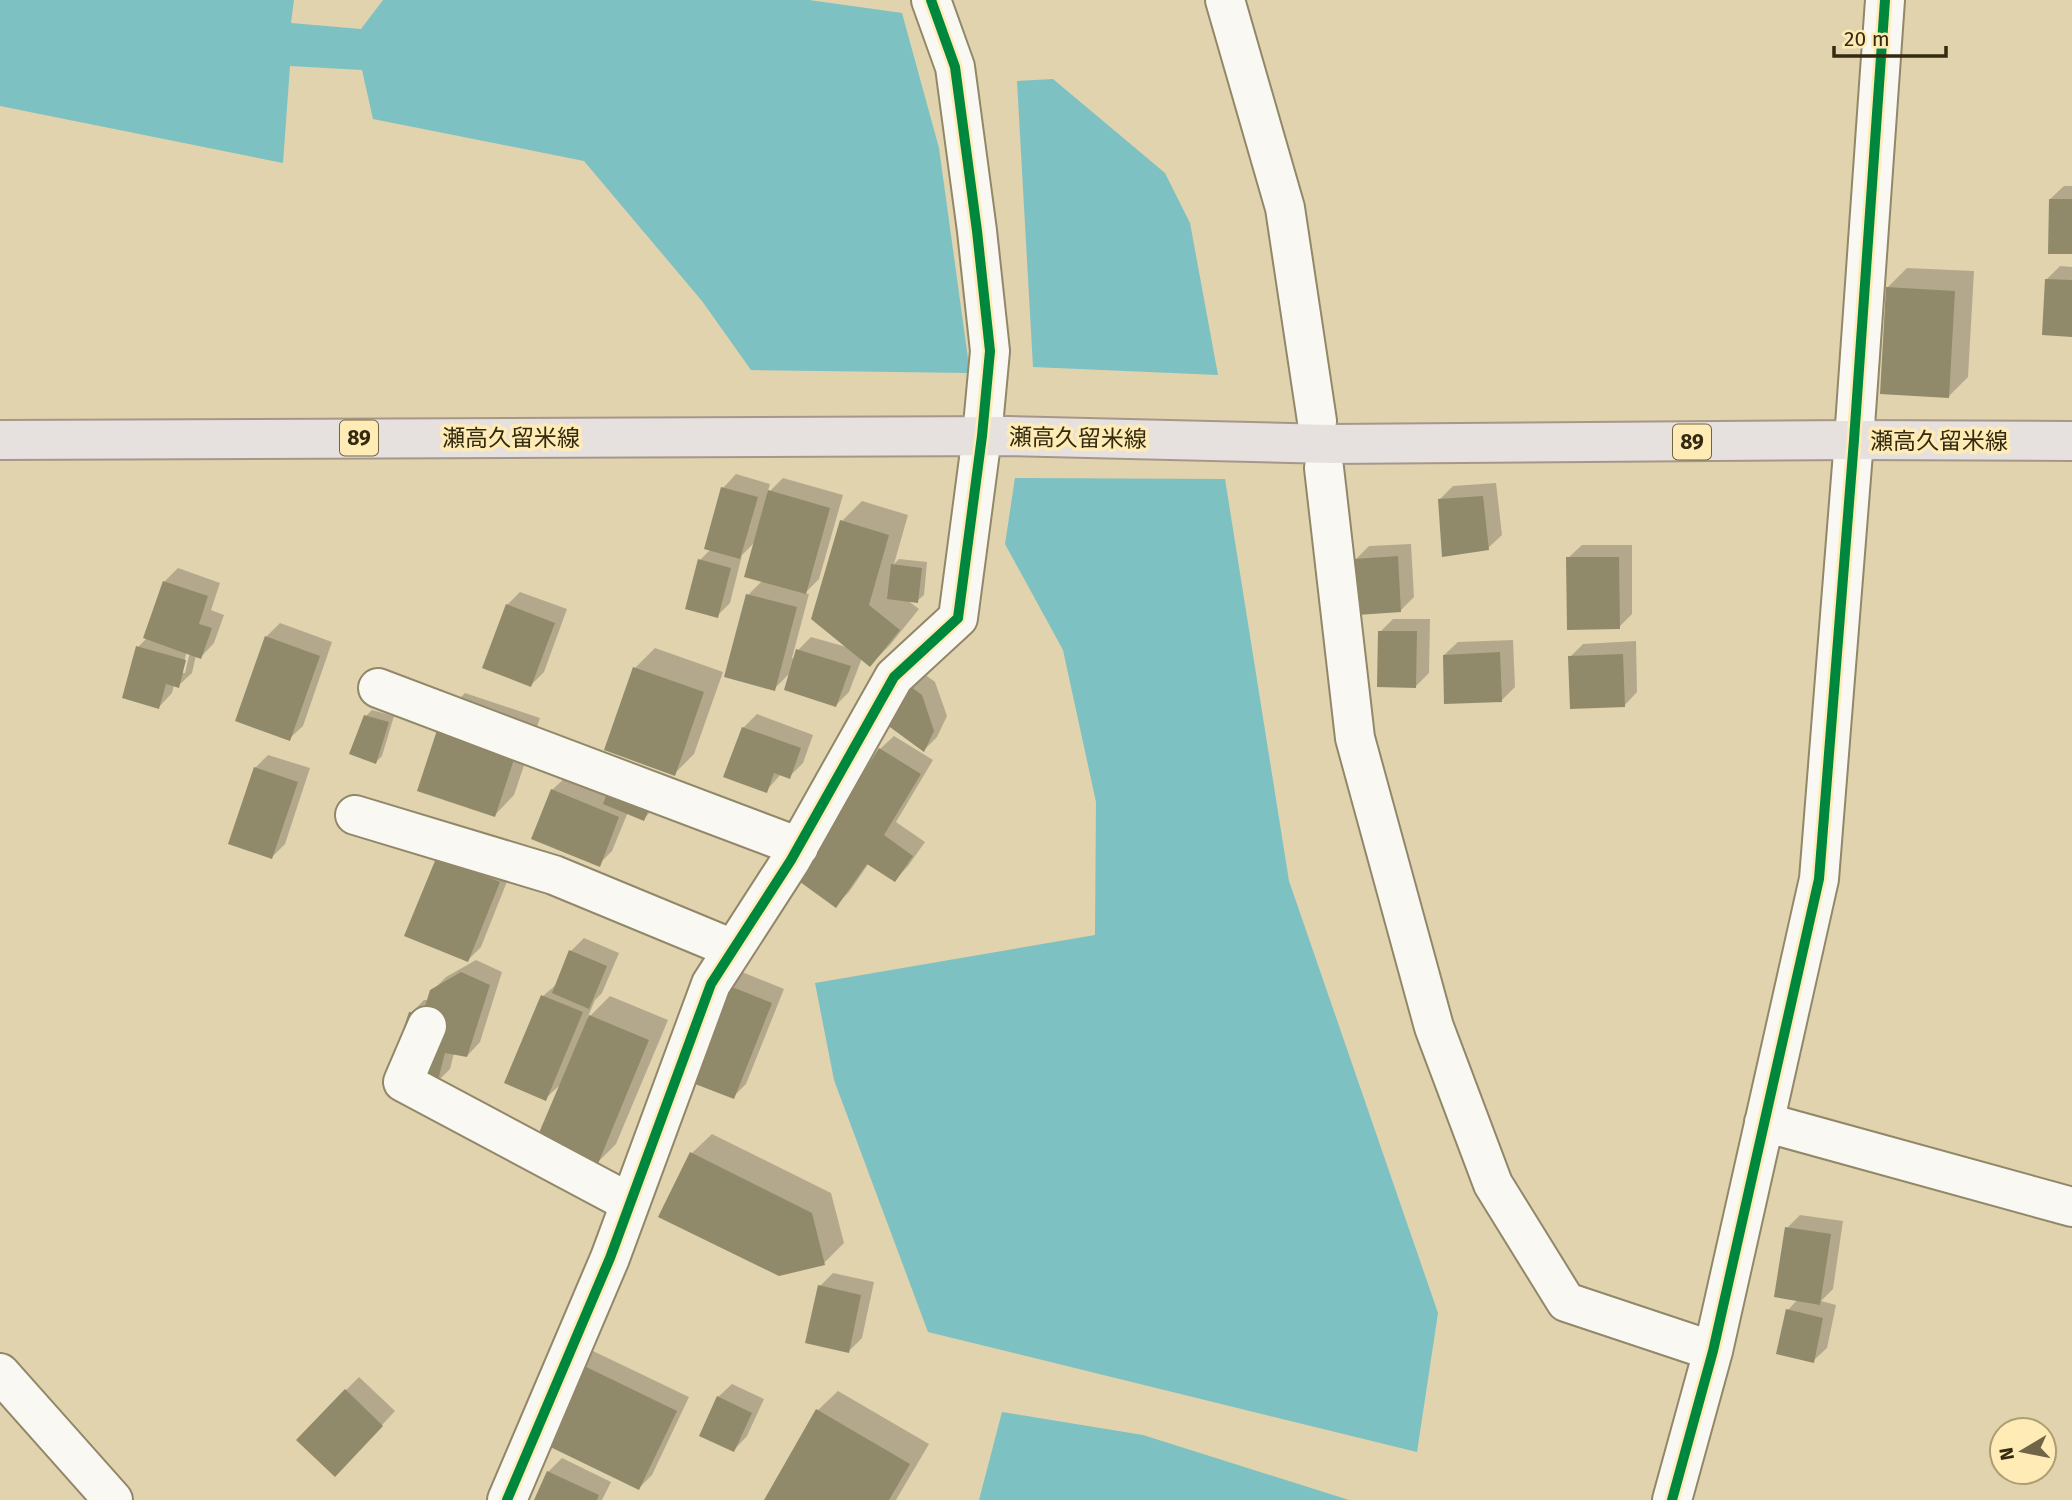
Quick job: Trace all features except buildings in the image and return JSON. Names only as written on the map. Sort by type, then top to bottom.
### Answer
[{"type":"main road","name":"瀬高久留米線","points":[[0,440],[995,436],[1318,444],[1854,440],[2072,442]]},
{"type":"street","points":[[507,1500],[610,1258],[711,984],[799,847],[894,677],[958,618],[995,436],[990,351],[977,231],[955,67],[931,0]]},
{"type":"street","points":[[1672,1500],[1713,1351],[1819,879],[1885,0]]},
{"type":"street","points":[[1220,2],[1285,208],[1355,738],[1434,1027],[1493,1184],[1566,1302],[1713,1351]]},
{"type":"street","points":[[378,688],[799,847]]},
{"type":"street","points":[[355,815],[554,875],[733,949]]},
{"type":"street","points":[[426,1026],[403,1083],[630,1203]]},
{"type":"street","points":[[1765,1122],[2072,1207]]},
{"type":"street","points":[[0,1373],[113,1500]]},
{"type":"water","points":[[0,0],[294,0],[291,23],[361,29],[383,0],[809,0],[902,13],[939,148],[970,373],[751,370],[702,301],[584,161],[373,119],[362,70],[290,66],[283,163],[0,106]]},
{"type":"water","points":[[1053,79],[1165,173],[1190,223],[1218,375],[1033,367],[1017,81]]},
{"type":"water","points":[[1015,478],[1225,479],[1289,881],[1438,1313],[1417,1452],[928,1332],[834,1080],[815,983],[1095,935],[1096,802],[1063,650],[1005,544]]},
{"type":"water","points":[[1002,1412],[1143,1435],[1349,1500],[979,1500]]},
{"type":"cycle path","points":[[507,1500],[610,1258],[711,984],[791,860],[894,677],[958,618],[982,436],[990,351],[955,67],[931,0]]},
{"type":"cycle path","points":[[1672,1500],[1713,1351],[1819,879],[1885,0]]}]
